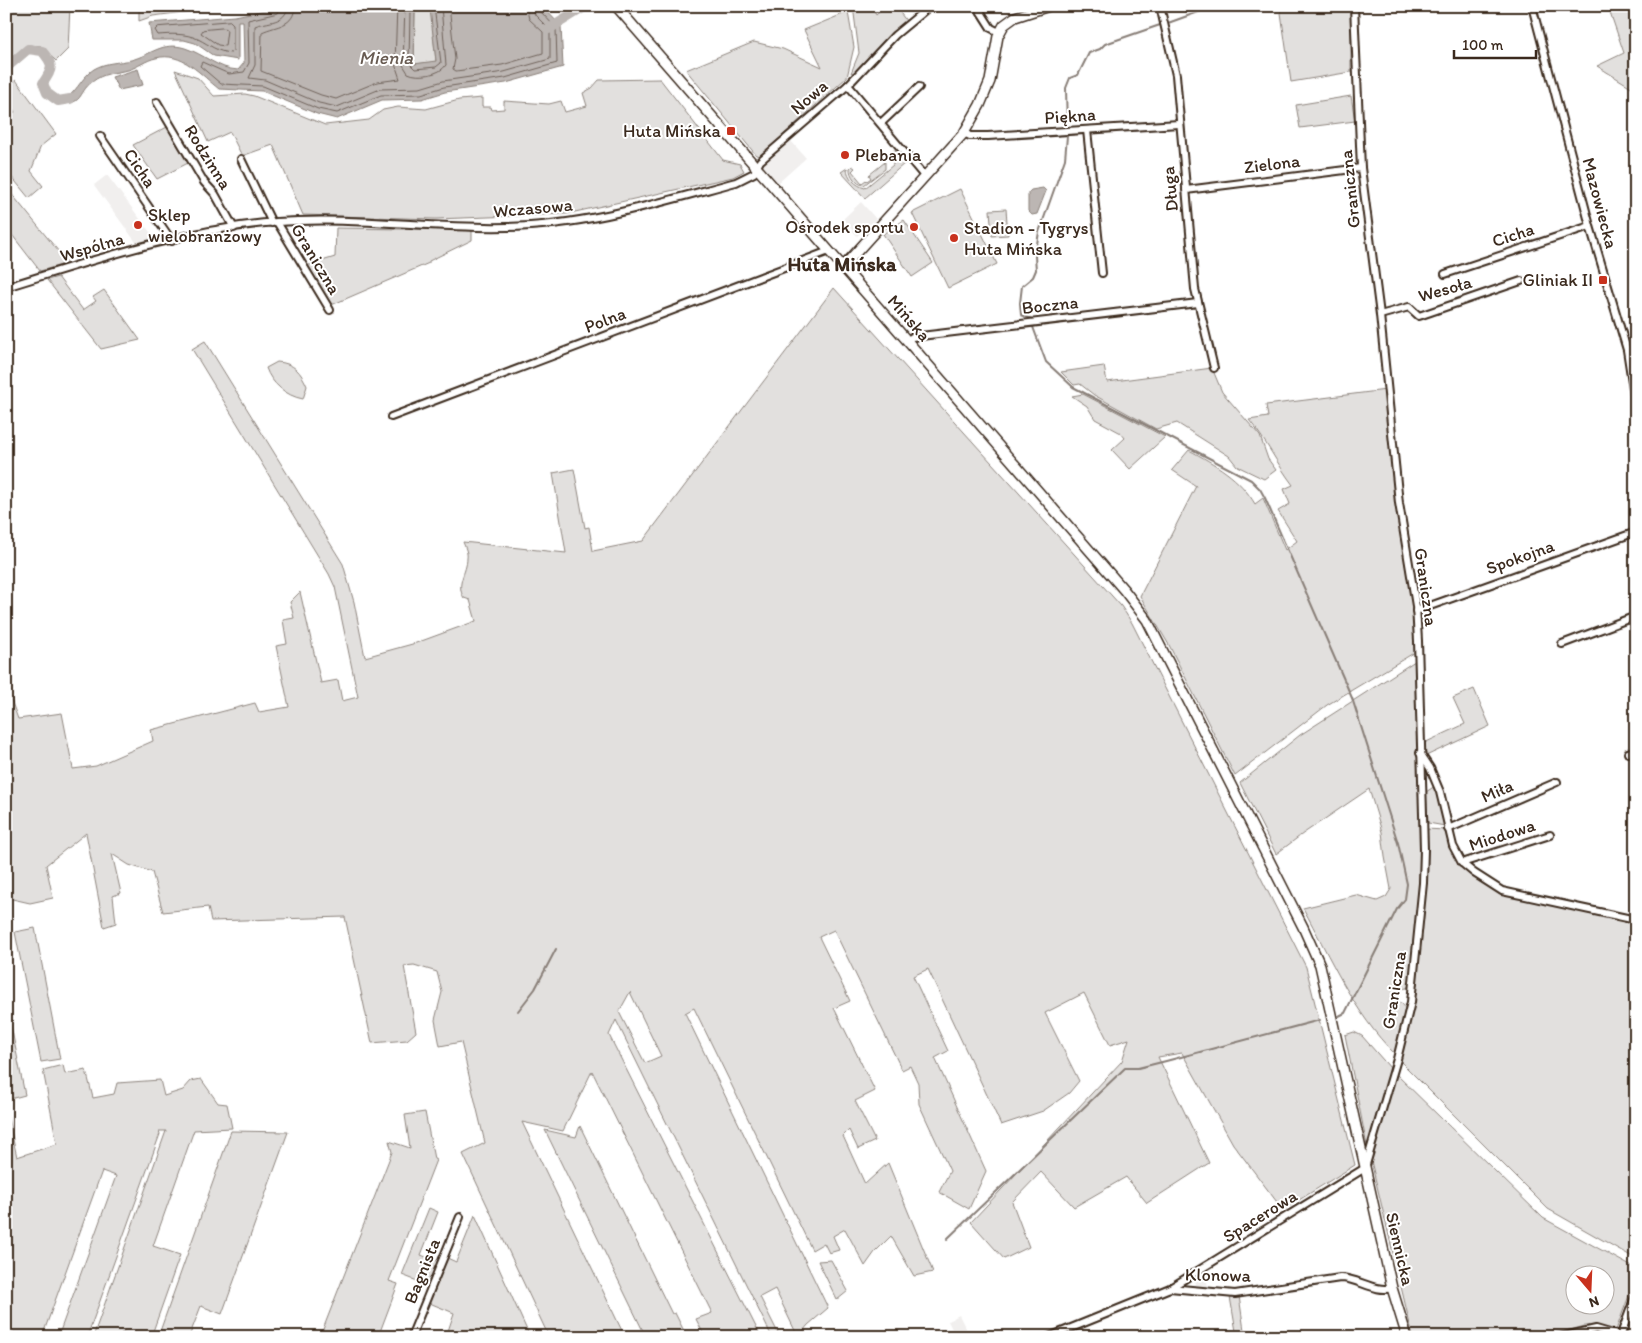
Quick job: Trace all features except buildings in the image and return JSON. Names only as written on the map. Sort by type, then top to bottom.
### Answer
[{"type":"main road","name":"Mińska","points":[[616,6],[755,169],[1130,596],[1153,631],[1316,956],[1324,981],[1365,1168]]},
{"type":"main road","points":[[843,267],[964,133],[980,105],[990,81],[999,32],[1009,20],[1025,9],[1049,6]]},
{"type":"main road","name":"Siennicka","points":[[1365,1168],[1392,1288],[1407,1337]]},
{"type":"street","points":[[848,85],[895,35],[930,6]]},
{"type":"street","points":[[977,6],[991,28],[999,32]]},
{"type":"street","name":"Długa","points":[[1160,6],[1174,64],[1198,303],[1214,368]]},
{"type":"street","name":"Graniczna","points":[[1354,6],[1361,168],[1380,315],[1399,503],[1416,611],[1421,683],[1420,753],[1423,883],[1410,1002],[1394,1069],[1365,1168]]},
{"type":"street","name":"Mazowiecka","points":[[1532,6],[1590,226],[1627,350],[1636,408]]},
{"type":"street","name":"Nowa","points":[[755,169],[757,164],[789,134],[848,85],[924,176]]},
{"type":"street","points":[[881,123],[919,87]]},
{"type":"street","name":"Rodzinna","points":[[157,102],[204,182],[215,194],[234,228]]},
{"type":"street","name":"Piękna","points":[[964,133],[979,136],[1180,124]]},
{"type":"street","points":[[1087,130],[1102,273]]},
{"type":"street","name":"Cicha","points":[[100,136],[172,241]]},
{"type":"street","points":[[241,160],[275,222]]},
{"type":"street","name":"Zielona","points":[[1186,190],[1361,168]]},
{"type":"street","name":"Wczasowa","points":[[304,221],[507,228],[558,223],[628,210],[736,182],[754,173],[755,169]]},
{"type":"street","name":"Wspólna","points":[[6,286],[172,241],[234,228],[275,222],[304,221]]},
{"type":"street","name":"Graniczna","points":[[275,222],[330,310]]},
{"type":"street","name":"Cicha","points":[[1445,274],[1590,226]]},
{"type":"street","name":"Polna","points":[[391,417],[829,252]]},
{"type":"street","name":"Wesoła","points":[[1380,315],[1408,306],[1419,316],[1521,281]]},
{"type":"street","name":"Boczna","points":[[907,341],[912,337],[955,331],[1198,303]]},
{"type":"street","name":"Spokojna","points":[[1416,611],[1636,532]]},
{"type":"street","points":[[1562,644],[1636,616]]},
{"type":"street","points":[[1628,753],[1636,750]]},
{"type":"street","points":[[1420,753],[1430,768],[1440,792],[1453,846],[1462,863],[1502,891],[1636,920]]},
{"type":"street","name":"Miła","points":[[1448,828],[1557,782]]},
{"type":"street","name":"Miodowa","points":[[1462,863],[1550,835]]},
{"type":"street","name":"Spacerowa","points":[[1170,1288],[1365,1168]]},
{"type":"street","name":"Bagnista","points":[[411,1337],[460,1216]]},
{"type":"street","name":"Klonowa","points":[[1049,1337],[1170,1288],[1235,1294],[1343,1278],[1383,1290],[1392,1288]]},
{"type":"street","points":[[1560,1337],[1596,1329],[1620,1336],[1636,1294]]},
{"type":"shaded area","points":[[6,6],[70,6],[68,49],[56,61],[41,46],[28,45],[6,62]]},
{"type":"shaded area","points":[[139,6],[230,6],[153,16],[139,21]]},
{"type":"shaded area","points":[[853,6],[871,6],[876,15],[886,6],[895,6],[907,22],[856,72],[851,73],[859,53]]},
{"type":"shaded area","points":[[1280,6],[1351,6],[1351,72],[1291,82]]},
{"type":"shaded area","points":[[1605,6],[1636,6],[1636,90],[1597,66],[1624,53],[1610,12]]},
{"type":"shaded area","points":[[431,9],[436,62],[414,64],[415,10]]},
{"type":"shaded area","points":[[848,12],[854,47],[847,77],[760,156],[756,155],[686,70],[754,42],[783,49],[822,67],[804,30]]},
{"type":"shaded area","points":[[175,70],[198,78],[214,96],[245,94],[254,96],[325,125],[369,120],[383,110],[398,107],[426,109],[459,100],[482,98],[482,107],[491,107],[492,110],[504,109],[504,101],[549,104],[561,101],[565,112],[587,106],[583,93],[592,88],[599,80],[660,79],[723,160],[740,164],[744,171],[733,177],[566,214],[436,219],[303,215],[273,145],[242,156],[230,132],[208,142]]},
{"type":"shaded area","points":[[16,80],[56,134],[41,146],[31,171],[43,186],[29,198],[6,170],[6,118],[15,112],[6,100],[6,88]]},
{"type":"shaded area","points":[[1351,96],[1355,121],[1300,128],[1296,105]]},
{"type":"shaded area","points":[[169,126],[190,162],[157,179],[133,145]]},
{"type":"shaded area","points":[[791,141],[806,158],[778,183],[763,165]]},
{"type":"shaded area","points":[[894,150],[905,163],[865,198],[841,172],[847,168],[853,181],[865,188],[893,165],[892,154]]},
{"type":"shaded area","points":[[885,162],[885,169],[864,185],[856,181],[851,174],[850,168],[852,166],[855,168],[852,171],[862,183],[871,178],[869,175]]},
{"type":"shaded area","points":[[107,175],[156,240],[138,245],[94,185]]},
{"type":"shaded area","points":[[6,187],[68,263],[40,271],[6,227]]},
{"type":"shaded area","name":"Stadion - Tygrys Huta Mińska","points":[[960,189],[997,264],[948,288],[912,213]]},
{"type":"shaded area","points":[[861,202],[876,219],[857,236],[843,219]]},
{"type":"shaded area","points":[[1006,209],[1008,235],[992,236],[990,210]]},
{"type":"shaded area","points":[[904,220],[933,263],[912,277],[883,234]]},
{"type":"shaded area","points":[[336,228],[472,230],[472,240],[429,261],[429,263],[329,306],[306,266],[335,257]]},
{"type":"shaded area","points":[[58,277],[83,310],[96,301],[93,297],[104,290],[140,340],[101,349],[47,280]]},
{"type":"shaded area","points":[[834,288],[1121,606],[1132,623],[1306,967],[1355,1165],[1283,1210],[1233,1144],[1182,1053],[1158,1057],[1209,1163],[1147,1203],[1126,1177],[1074,1207],[1041,1172],[1012,1202],[1029,1247],[1004,1259],[971,1222],[1122,1061],[1129,1039],[1110,1045],[1084,993],[1045,1013],[1079,1081],[1069,1093],[1043,1111],[1001,1125],[928,969],[913,976],[948,1051],[935,1058],[986,1171],[969,1209],[939,1192],[950,1171],[919,1104],[918,1083],[910,1066],[902,1070],[834,930],[819,937],[850,1001],[834,1008],[875,1091],[855,1101],[875,1141],[858,1149],[849,1130],[843,1136],[865,1184],[888,1163],[933,1272],[914,1276],[891,1236],[875,1252],[865,1266],[845,1229],[833,1236],[839,1250],[829,1253],[824,1243],[812,1250],[694,1008],[685,1013],[828,1308],[808,1325],[798,1337],[775,1289],[760,1297],[780,1337],[772,1337],[616,1020],[609,1035],[761,1337],[705,1337],[696,1319],[712,1313],[592,1071],[563,1131],[522,1122],[625,1337],[549,1337],[463,1154],[485,1143],[461,1042],[440,1046],[435,1020],[442,992],[437,972],[414,965],[404,966],[416,1032],[407,1040],[372,1043],[345,917],[211,921],[208,907],[163,912],[152,872],[129,865],[112,854],[121,893],[113,896],[116,923],[104,927],[86,833],[46,865],[53,898],[30,903],[8,898],[6,888],[6,686],[18,719],[62,713],[73,769],[96,766],[153,741],[151,730],[255,703],[259,712],[289,707],[276,646],[287,644],[283,620],[294,618],[290,602],[300,592],[321,683],[338,680],[342,701],[358,697],[335,587],[329,574],[192,349],[205,341],[343,564],[354,602],[365,657],[416,643],[476,621],[470,600],[464,598],[461,588],[467,563],[463,542],[566,553],[553,473],[574,469],[585,528],[589,527],[593,551],[643,541]],"holes":[[[630,992],[661,1056],[645,1063],[619,1012]]]},
{"type":"shaded area","points":[[277,362],[292,366],[302,376],[307,386],[303,399],[285,392],[275,384],[266,368]]},
{"type":"shaded area","points":[[1104,366],[1107,382],[1212,368],[1222,392],[1260,436],[1268,459],[1276,470],[1264,479],[1237,466],[1229,456],[1177,423],[1156,429],[1094,395],[1080,384],[1074,385],[1061,372]]},
{"type":"shaded area","points":[[1386,390],[1396,506],[1414,610],[1417,651],[1327,705],[1235,776],[1169,645],[1140,596],[1196,486],[1172,470],[1189,450],[1226,472],[1242,487],[1255,504],[1263,498],[1285,550],[1297,541],[1278,511],[1290,504],[1284,489],[1293,485],[1249,420],[1268,417],[1266,405]]},
{"type":"shaded area","points":[[1083,394],[1165,437],[1130,469],[1112,450],[1125,438],[1121,433],[1095,419],[1087,406],[1072,396]]},
{"type":"shaded area","points":[[1418,659],[1422,865],[1411,982],[1407,988],[1399,989],[1396,997],[1405,1008],[1401,1035],[1395,1054],[1380,1038],[1355,1003],[1303,908],[1356,895],[1377,901],[1386,897],[1391,889],[1382,832],[1369,789],[1276,854],[1240,783],[1300,735]]},
{"type":"shaded area","points":[[1474,689],[1490,726],[1426,756],[1422,744],[1465,724],[1453,698]]},
{"type":"shaded area","points":[[1435,786],[1445,826],[1428,823],[1426,792]]},
{"type":"shaded area","points":[[1425,829],[1446,830],[1457,858],[1487,884],[1573,910],[1636,923],[1636,1259],[1548,1209],[1399,1060],[1415,982]]},
{"type":"shaded area","points":[[35,928],[60,1059],[41,1062],[15,932]]},
{"type":"shaded area","points":[[6,1001],[25,1095],[6,1100]]},
{"type":"shaded area","points":[[1354,1032],[1362,1036],[1391,1069],[1368,1151],[1345,1035]]},
{"type":"shaded area","points":[[63,1065],[65,1074],[86,1070],[93,1098],[114,1094],[117,1083],[160,1080],[164,1096],[183,1090],[191,1081],[201,1079],[218,1103],[227,1104],[232,1128],[194,1130],[153,1246],[180,1255],[151,1337],[134,1337],[122,1332],[120,1337],[93,1337],[166,1131],[159,1131],[160,1134],[87,1337],[58,1337],[116,1176],[102,1171],[42,1337],[6,1337],[6,1173],[11,1159],[6,1159],[6,1109],[17,1157],[57,1144],[43,1070]]},
{"type":"shaded area","points":[[1395,1073],[1543,1218],[1636,1269],[1636,1277],[1616,1330],[1585,1326],[1542,1337],[1413,1337],[1371,1161]]},
{"type":"shaded area","points":[[425,1112],[434,1159],[436,1160],[389,1281],[398,1284],[378,1337],[320,1337],[392,1152],[389,1141],[410,1148],[405,1115]]},
{"type":"shaded area","points":[[580,1126],[672,1314],[675,1313],[687,1337],[646,1337],[545,1130],[576,1137]]},
{"type":"shaded area","points":[[231,1131],[288,1132],[222,1314],[201,1306],[189,1337],[158,1337]]},
{"type":"shaded area","points":[[429,1208],[438,1212],[421,1255],[439,1262],[430,1286],[402,1275]]},
{"type":"shaded area","points":[[475,1215],[530,1337],[446,1337],[454,1313],[427,1302],[445,1257],[456,1262]]},
{"type":"shaded area","points":[[831,1260],[848,1291],[837,1300],[818,1261]]},
{"type":"shaded area","points":[[1206,1269],[1209,1289],[1196,1288],[1195,1275]]},
{"type":"shaded area","points":[[1239,1296],[1245,1337],[1237,1337],[1230,1297]]},
{"type":"shaded area","points":[[1636,1307],[1636,1337],[1625,1337]]},
{"type":"shaded area","points":[[959,1315],[970,1337],[956,1337],[948,1321]]},
{"type":"water","points":[[285,6],[542,6],[561,26],[563,67],[506,83],[445,92],[422,99],[382,100],[337,119],[317,114],[262,91],[219,89],[183,61],[165,57],[152,59],[128,70],[100,77],[87,86],[76,101],[72,103],[56,103],[63,96],[68,97],[94,69],[138,58],[163,47],[177,46],[185,48],[224,67],[238,70],[244,63],[243,21],[238,21],[238,60],[214,56],[195,43],[184,40],[152,40],[149,23],[235,16]],"holes":[[[430,9],[436,61],[414,64],[415,10]]]},
{"type":"water","points":[[138,69],[143,85],[119,90],[112,77]]},
{"type":"water","points":[[1043,188],[1046,191],[1037,214],[1032,215],[1028,211],[1028,193],[1031,190]]},
{"type":"waterway","name":"Mienia","points":[[549,29],[586,6]]},
{"type":"waterway","points":[[1168,23],[1215,6]]},
{"type":"waterway","points":[[1067,129],[1066,88],[1070,78],[1078,75],[1089,53],[1100,49],[1105,44],[1160,25]]},
{"type":"waterway","points":[[6,68],[28,49],[42,51],[49,60],[51,67],[43,83],[47,93],[58,101],[70,99]]},
{"type":"waterway","points":[[1033,319],[1021,315],[1022,286],[1033,277],[1036,270],[1035,256],[1039,232],[1065,159],[1067,136]]},
{"type":"waterway","points":[[1033,327],[1046,362],[1073,387],[1251,480],[1260,489],[1265,498],[1352,698],[1398,843],[1407,884],[1405,899],[1397,909],[1345,1013],[1337,1017]]},
{"type":"waterway","points":[[518,1011],[535,989],[556,949]]},
{"type":"waterway","points":[[947,1239],[1125,1068],[1138,1068],[1320,1020]]},
{"type":"place","name":"Huta Mińska","points":[[731,131]]},
{"type":"place","name":"Plebania","points":[[845,155]]},
{"type":"place","name":"Sklep wielobranżowy","points":[[138,225]]},
{"type":"place","name":"Ośrodek sportu","points":[[914,227]]},
{"type":"place","name":"Stadion - Tygrys Huta Mińska","points":[[954,238]]},
{"type":"place","name":"Gliniak II","points":[[1603,280]]},
{"type":"district","name":"Huta Mińska","points":[[842,264]]}]
